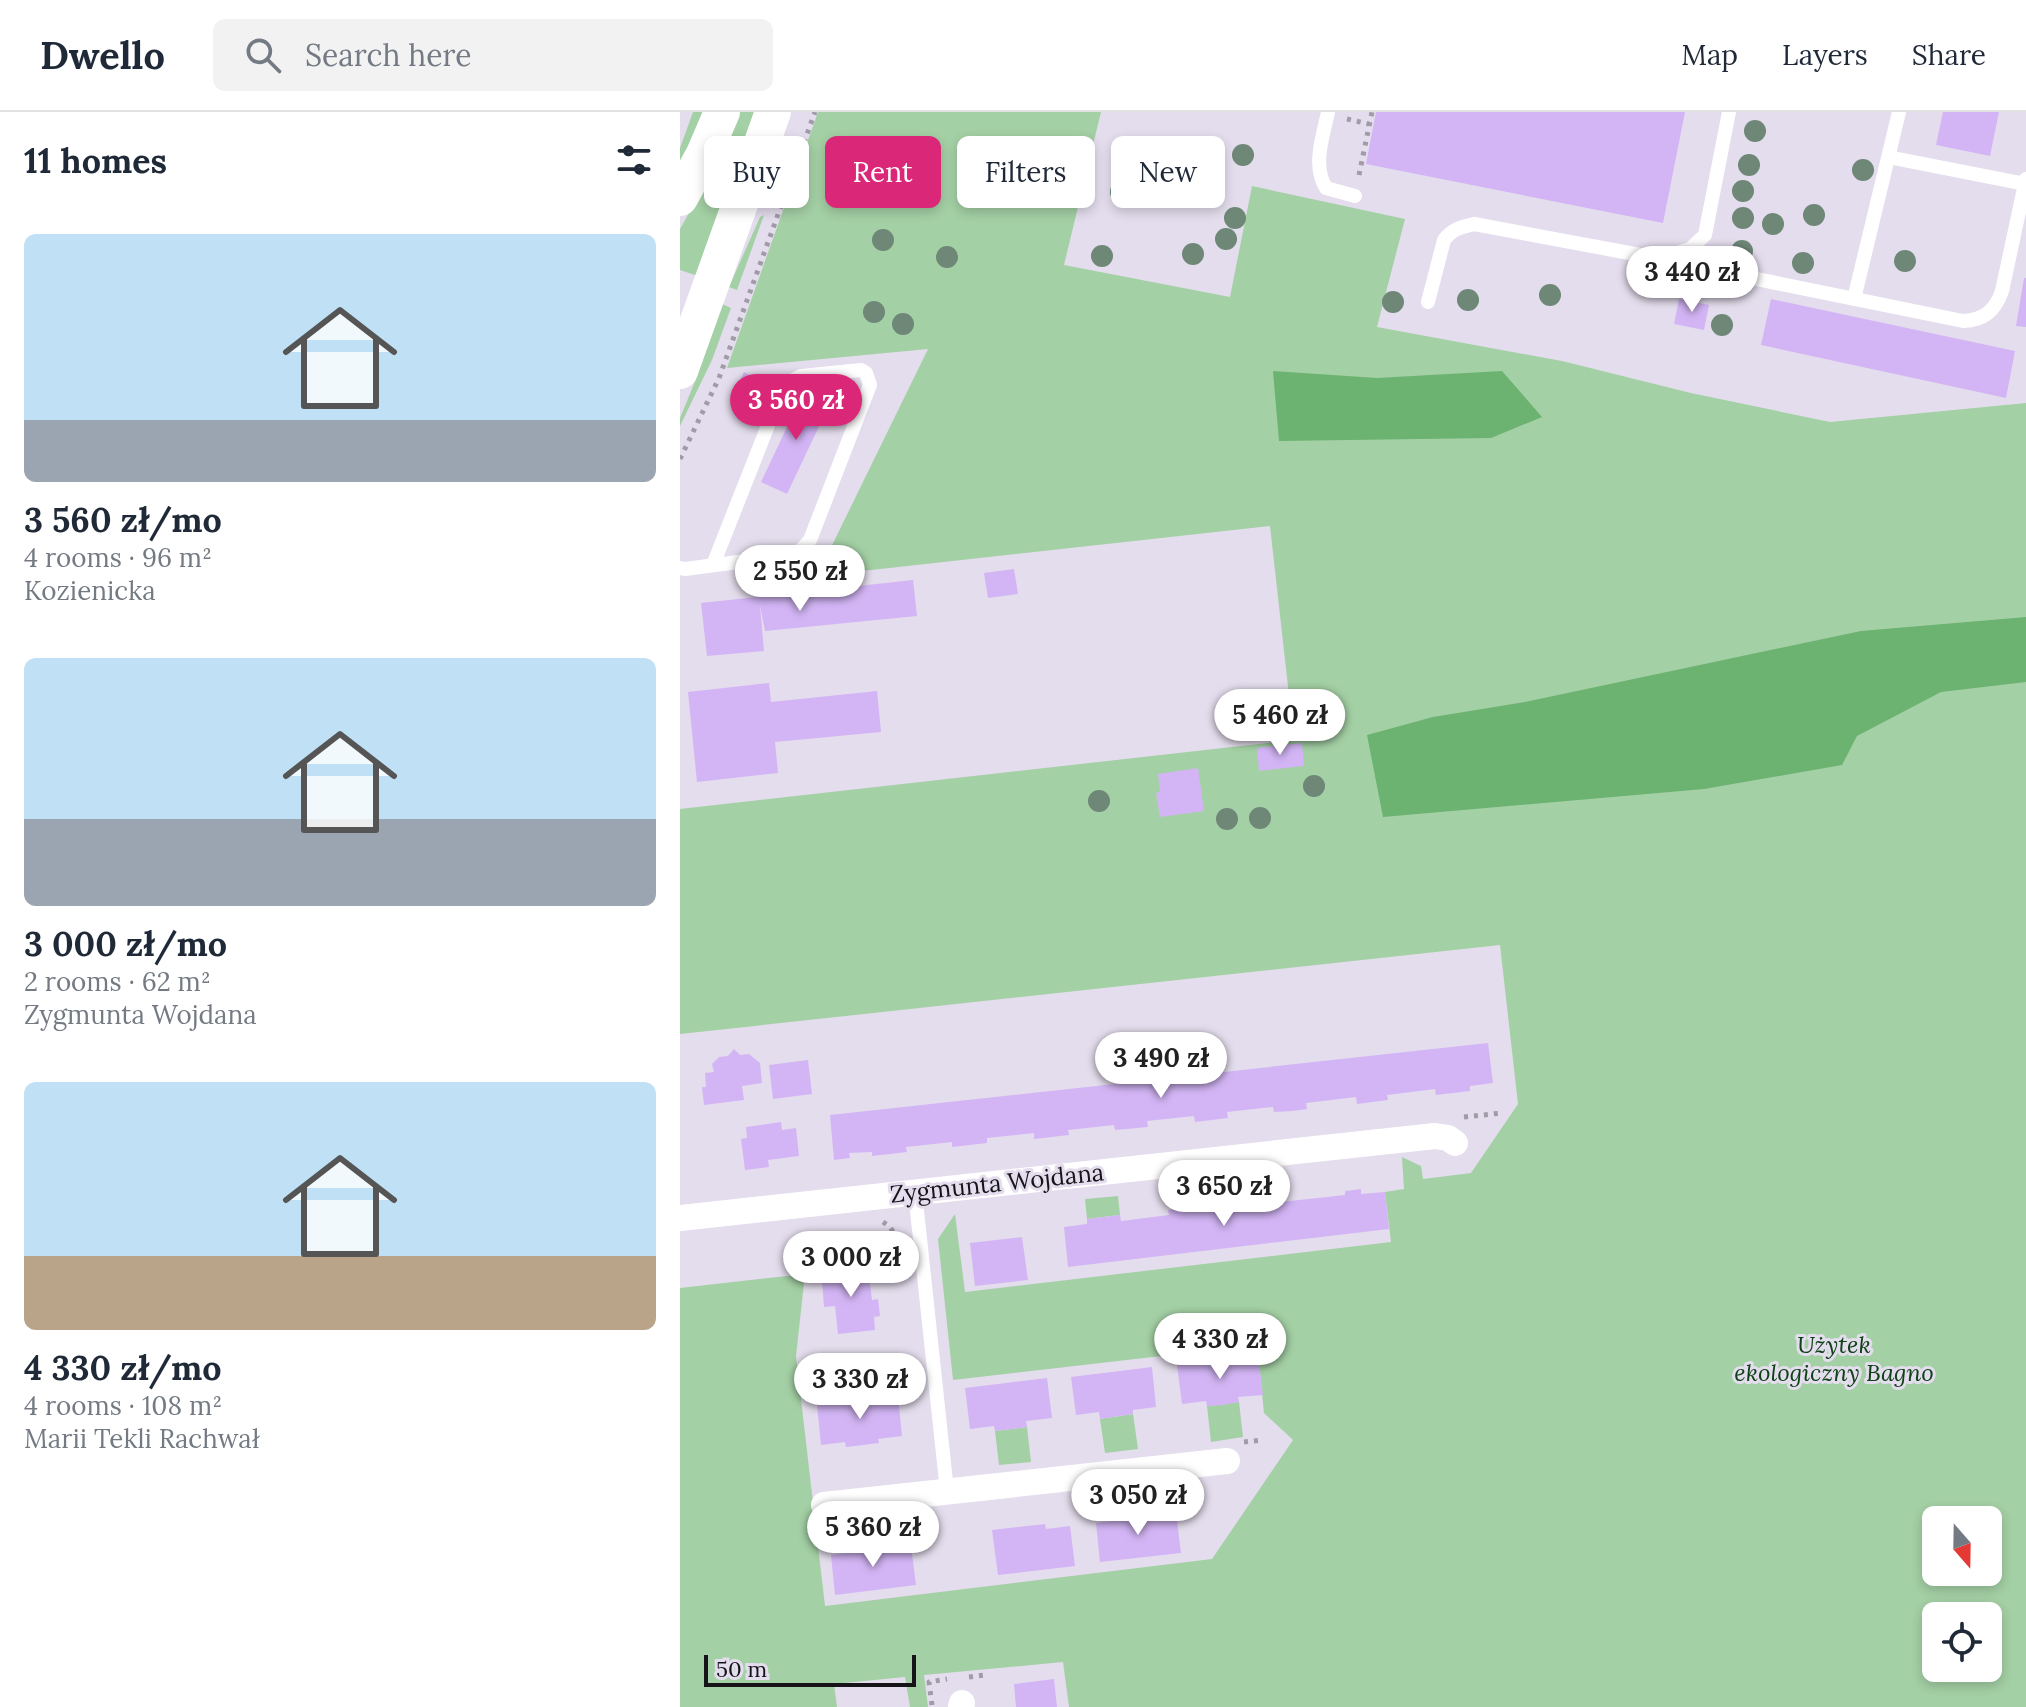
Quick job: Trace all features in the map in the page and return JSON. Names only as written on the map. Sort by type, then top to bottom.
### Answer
[{"type":"main road","points":[[680,198],[722,112]]},
{"type":"main road","points":[[682,353],[773,112]]},
{"type":"street","name":"Zygmunta Wojdana","points":[[680,1218],[1435,1136],[1448,1138],[1455,1143]]},
{"type":"street","points":[[824,1505],[1229,1452]]},
{"type":"lane","points":[[1328,112],[1319,172],[1326,188],[1355,196]]},
{"type":"lane","points":[[1428,302],[1444,240],[1450,232],[1474,224],[1640,255],[1674,254],[1690,249],[1705,235],[1729,112]]},
{"type":"lane","points":[[1854,299],[1899,112]]},
{"type":"lane","points":[[1732,274],[1963,321],[1992,311],[2002,291],[2025,182],[1888,157]]},
{"type":"lane","points":[[680,568],[713,565],[792,555],[800,551],[810,540],[870,385],[866,373],[861,370],[801,376],[784,385],[713,565]]},
{"type":"lane","points":[[915,1192],[947,1491]]},
{"type":"path","points":[[680,459],[719,378],[815,112]]},
{"type":"path","points":[[1344,112],[1343,118],[1369,124]]},
{"type":"path","points":[[1355,196],[1372,112]]},
{"type":"path","points":[[1229,1452],[1263,1440]]},
{"type":"green space","points":[[693,112],[704,112],[680,162],[680,148]]},
{"type":"green space","points":[[739,112],[754,112],[746,136],[729,136]]},
{"type":"green space","name":"Użytek ekologiczny Bagno","points":[[818,112],[1101,112],[1095,137],[957,136],[957,208],[1078,208],[1064,265],[1230,297],[1252,186],[1405,219],[1377,327],[1562,361],[1691,393],[1830,422],[2026,403],[2026,1707],[1069,1707],[1063,1662],[924,1675],[928,1707],[910,1707],[905,1677],[834,1684],[837,1707],[680,1707],[680,1288],[805,1274],[796,1356],[825,1606],[1212,1559],[1293,1440],[1264,1413],[1257,1345],[953,1380],[938,1239],[955,1214],[965,1292],[1391,1242],[1385,1192],[1404,1189],[1402,1157],[1421,1166],[1423,1179],[1471,1173],[1518,1104],[1500,945],[680,1034],[680,809],[1294,740],[1270,526],[817,576],[928,349],[727,368],[784,208],[809,208],[809,137]]},
{"type":"green space","points":[[704,186],[704,208],[721,208],[698,276],[680,270],[680,229]]},
{"type":"green space","points":[[764,215],[737,290],[729,287],[760,217]]},
{"type":"green space","points":[[722,304],[731,308],[712,360],[680,426],[680,418]]},
{"type":"green space","points":[[1273,371],[1377,378],[1502,371],[1542,417],[1491,438],[1279,441]]},
{"type":"green space","points":[[2026,617],[2026,682],[1941,692],[1857,736],[1842,765],[1704,789],[1383,817],[1367,735],[1433,717],[1525,702],[1861,631]]},
{"type":"green space","points":[[1118,1196],[1120,1215],[1087,1219],[1085,1199]]},
{"type":"green space","points":[[1239,1402],[1243,1437],[1211,1442],[1207,1406]]},
{"type":"green space","points":[[1133,1414],[1138,1449],[1105,1453],[1100,1419]]},
{"type":"green space","points":[[1027,1427],[1031,1462],[999,1465],[995,1431]]},
{"type":"building","points":[[1376,112],[1685,112],[1663,223],[1366,164]]},
{"type":"building","points":[[1943,112],[1999,112],[1990,156],[1936,145]]},
{"type":"building","points":[[2026,278],[2026,327],[2016,326]]},
{"type":"building","points":[[1679,299],[1709,305],[1704,330],[1674,324]]},
{"type":"building","points":[[1771,299],[2015,351],[2006,398],[1761,345]]},
{"type":"building","points":[[744,372],[756,378],[751,389],[738,384]]},
{"type":"building","points":[[805,389],[831,401],[787,494],[761,482]]},
{"type":"building","points":[[1014,569],[1018,594],[988,598],[984,573]]},
{"type":"building","points":[[913,580],[917,616],[765,631],[760,605],[764,651],[707,656],[701,603]]},
{"type":"building","points":[[769,683],[771,702],[877,691],[881,732],[775,742],[778,773],[697,782],[688,692]]},
{"type":"building","points":[[1302,743],[1304,766],[1259,771],[1257,748]]},
{"type":"building","points":[[1198,768],[1204,811],[1160,817],[1156,793],[1160,792],[1158,774]]},
{"type":"building","points":[[1488,1043],[1493,1083],[1470,1086],[1470,1091],[1436,1095],[1435,1089],[1387,1095],[1388,1100],[1357,1104],[1356,1097],[1306,1103],[1307,1109],[1292,1111],[1274,1112],[1273,1107],[1227,1112],[1228,1118],[1195,1122],[1194,1116],[1147,1121],[1148,1127],[1115,1130],[1114,1125],[1068,1130],[1069,1135],[1034,1139],[1034,1133],[987,1138],[987,1143],[952,1147],[952,1142],[906,1147],[907,1152],[872,1156],[872,1152],[849,1153],[850,1158],[834,1160],[830,1115]]},
{"type":"building","points":[[734,1049],[740,1055],[749,1054],[760,1063],[762,1083],[742,1086],[744,1100],[704,1105],[702,1087],[706,1087],[705,1073],[714,1072],[712,1064],[719,1057],[728,1056]]},
{"type":"building","points":[[808,1060],[812,1094],[773,1099],[769,1065]]},
{"type":"building","points":[[781,1122],[782,1130],[796,1128],[799,1156],[768,1160],[769,1167],[745,1170],[741,1139],[747,1138],[746,1127]]},
{"type":"building","points":[[1361,1189],[1361,1194],[1385,1192],[1389,1229],[1068,1267],[1064,1227],[1087,1224],[1087,1219],[1120,1215],[1121,1221],[1169,1215],[1168,1210],[1199,1206],[1200,1211],[1247,1206],[1246,1201],[1280,1197],[1281,1202],[1345,1195],[1345,1191]]},
{"type":"building","points":[[1022,1237],[1028,1280],[975,1286],[970,1243]]},
{"type":"building","points":[[863,1262],[865,1277],[869,1276],[872,1300],[878,1299],[880,1316],[874,1317],[875,1330],[838,1334],[835,1306],[824,1307],[822,1281],[834,1280],[833,1266]]},
{"type":"building","points":[[1258,1355],[1263,1395],[1238,1397],[1239,1402],[1223,1405],[1207,1406],[1206,1401],[1182,1404],[1177,1365]]},
{"type":"building","points":[[1152,1367],[1156,1407],[1100,1419],[1099,1412],[1076,1415],[1071,1377]]},
{"type":"building","points":[[1047,1378],[1052,1418],[1026,1421],[1027,1427],[995,1431],[994,1426],[970,1429],[965,1388]]},
{"type":"building","points":[[898,1396],[902,1436],[878,1439],[879,1443],[846,1447],[845,1442],[821,1445],[817,1405]]},
{"type":"building","points":[[1151,1511],[1152,1516],[1176,1513],[1181,1553],[1100,1562],[1096,1523],[1119,1520],[1119,1515]]},
{"type":"building","points":[[1045,1524],[1046,1529],[1070,1526],[1075,1566],[998,1575],[992,1530]]},
{"type":"building","points":[[887,1543],[887,1548],[911,1546],[916,1585],[835,1595],[831,1555],[855,1552],[854,1547]]},
{"type":"building","points":[[1054,1679],[1057,1707],[1016,1707],[1014,1684]]}]
